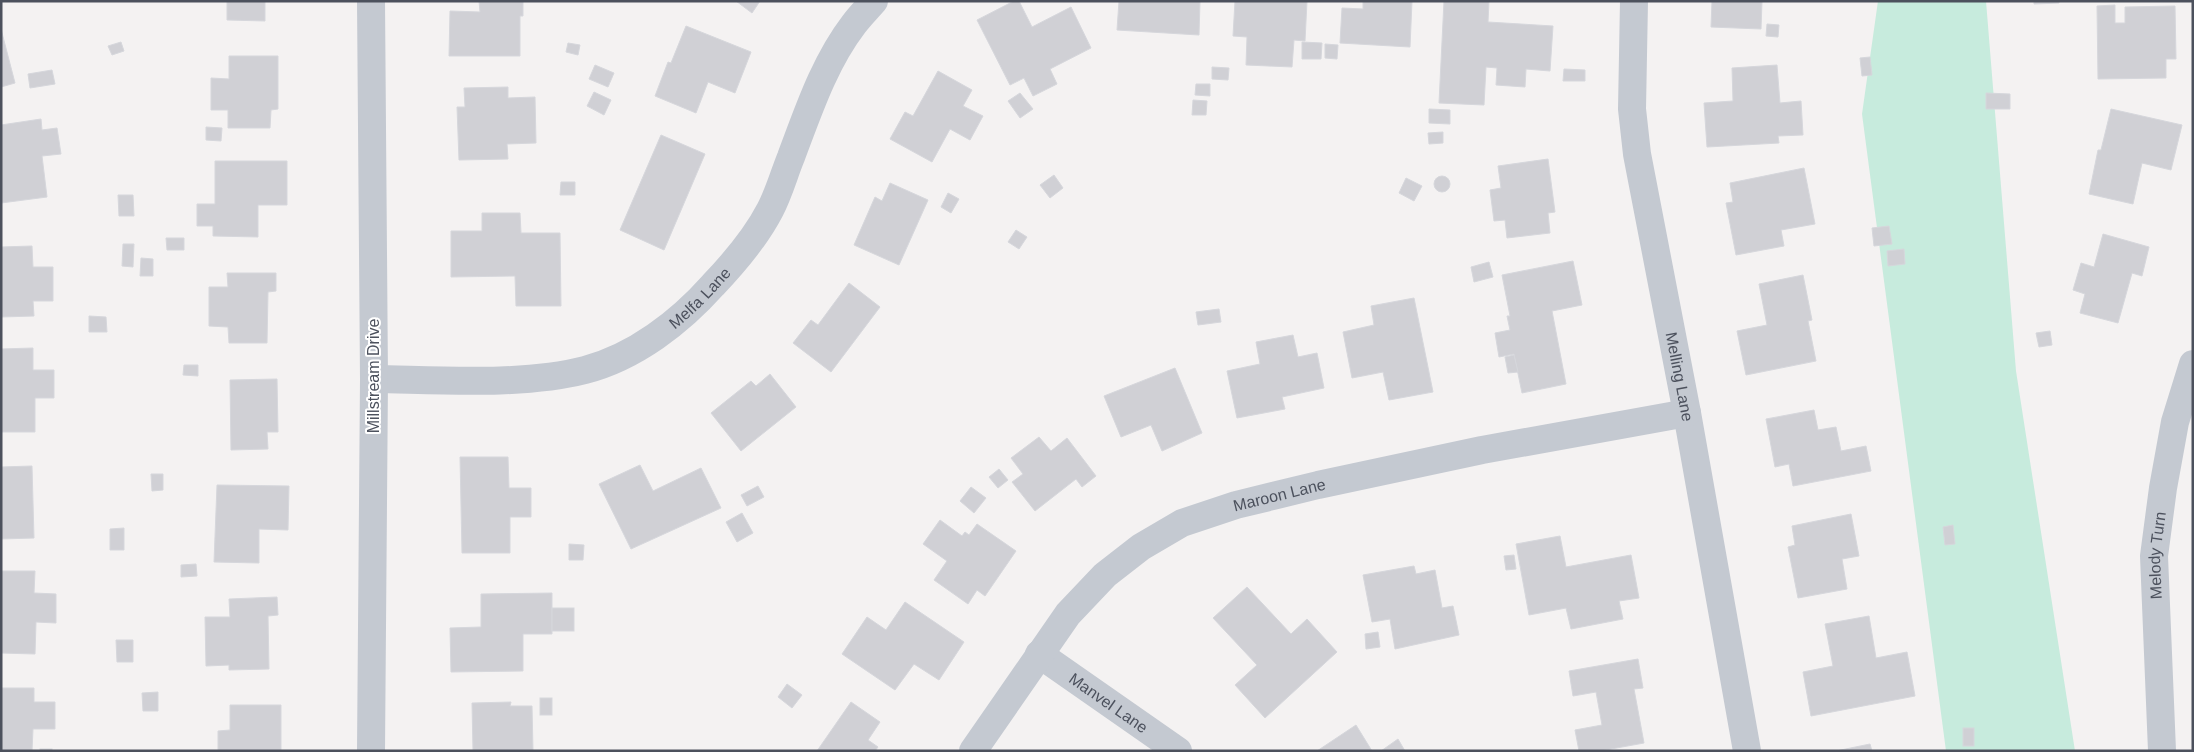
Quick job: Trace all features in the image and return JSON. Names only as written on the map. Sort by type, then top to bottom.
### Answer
[{"type":"street","name":"Millstream Drive","points":[[371,1],[374,379],[371,751]]},
{"type":"street","name":"Melfa Lane","points":[[374,379],[481,380],[550,377],[586,370],[611,360],[639,347],[670,326],[701,299],[729,269],[770,210],[821,79],[854,24],[874,1]]},
{"type":"street","name":"Melling Lane","points":[[1634,1],[1632,109],[1636,154],[1687,413],[1747,751]]},
{"type":"street","name":"Melody Turn","points":[[2162,751],[2154,556],[2163,488],[2174,431],[2193,364]]},
{"type":"street","name":"Maroon Lane","points":[[973,751],[1068,614],[1105,575],[1141,546],[1182,523],[1236,505],[1327,483],[1482,450],[1687,413]]},
{"type":"street","name":"Manvel Lane","points":[[1039,654],[1178,751]]},
{"type":"green space","points":[[1878,1],[1986,1],[2016,371],[2075,751],[1946,751],[1862,114]]},
{"type":"building","points":[[227,1],[265,1],[265,21],[227,20]]},
{"type":"building","points":[[479,1],[523,1],[523,16],[520,16],[520,56],[449,56],[450,11],[480,12]]},
{"type":"building","points":[[736,1],[760,1],[752,13]]},
{"type":"building","points":[[1014,1],[1019,1],[1032,27],[1071,7],[1091,48],[1050,69],[1057,84],[1033,96],[1024,78],[1010,85],[977,20]]},
{"type":"building","points":[[1119,1],[1200,1],[1199,35],[1117,30]]},
{"type":"building","points":[[1235,1],[1307,1],[1305,41],[1294,40],[1292,67],[1246,65],[1247,37],[1233,36]]},
{"type":"building","points":[[1363,1],[1412,1],[1410,47],[1340,43],[1342,8],[1363,9]]},
{"type":"building","points":[[1444,1],[1489,1],[1488,22],[1553,26],[1550,71],[1526,69],[1525,87],[1496,85],[1497,68],[1486,67],[1484,105],[1439,103]]},
{"type":"building","points":[[1712,1],[1762,1],[1761,29],[1711,27]]},
{"type":"building","points":[[2034,1],[2059,1],[2059,3],[2034,4]]},
{"type":"building","points":[[2115,5],[2115,23],[2125,23],[2125,7],[2175,6],[2176,59],[2166,59],[2166,78],[2098,79],[2097,6]]},
{"type":"building","points":[[1767,24],[1779,25],[1778,37],[1766,36]]},
{"type":"building","points":[[686,26],[751,52],[735,93],[708,82],[696,113],[655,96],[668,62],[671,63]]},
{"type":"building","points":[[1,29],[15,83],[1,87]]},
{"type":"building","points":[[121,42],[124,51],[112,55],[108,46]]},
{"type":"building","points":[[1302,42],[1322,43],[1321,59],[1302,59]]},
{"type":"building","points":[[568,43],[580,45],[578,55],[566,52]]},
{"type":"building","points":[[1325,44],[1338,45],[1337,59],[1325,58]]},
{"type":"building","points":[[229,56],[278,56],[278,109],[271,110],[270,128],[228,128],[228,110],[211,110],[211,78],[229,79]]},
{"type":"building","points":[[1870,57],[1872,75],[1862,76],[1860,58]]},
{"type":"building","points":[[595,65],[614,73],[608,87],[589,79]]},
{"type":"building","points":[[1777,65],[1780,103],[1801,101],[1803,135],[1778,136],[1779,143],[1707,147],[1704,103],[1733,101],[1732,68]]},
{"type":"building","points":[[1212,67],[1229,68],[1228,80],[1212,79]]},
{"type":"building","points":[[1564,69],[1585,70],[1585,81],[1563,81]]},
{"type":"building","points":[[52,70],[55,84],[30,88],[28,74]]},
{"type":"building","points":[[938,71],[972,90],[963,106],[983,116],[970,140],[950,129],[932,162],[890,139],[905,112],[913,116]]},
{"type":"building","points":[[1196,84],[1210,84],[1210,96],[1195,95]]},
{"type":"building","points":[[508,87],[508,98],[535,97],[536,143],[507,144],[508,159],[459,160],[457,107],[465,107],[464,88]]},
{"type":"building","points":[[594,92],[611,100],[604,115],[587,106]]},
{"type":"building","points":[[1020,93],[1033,109],[1020,118],[1008,101]]},
{"type":"building","points":[[1986,93],[2010,94],[2010,109],[1986,109]]},
{"type":"building","points":[[1193,100],[1207,101],[1206,115],[1192,115]]},
{"type":"building","points":[[1429,109],[1450,110],[1450,124],[1429,123]]},
{"type":"building","points":[[2111,109],[2182,125],[2171,170],[2142,163],[2133,204],[2089,194],[2098,150],[2101,150]]},
{"type":"building","points":[[41,119],[42,130],[57,128],[61,154],[42,156],[47,197],[1,203],[1,125]]},
{"type":"building","points":[[206,127],[222,128],[221,141],[206,140]]},
{"type":"building","points":[[1443,132],[1443,143],[1429,144],[1428,133]]},
{"type":"building","points":[[661,135],[705,154],[664,250],[620,230]]},
{"type":"building","points":[[1548,159],[1555,212],[1548,213],[1550,233],[1507,238],[1505,220],[1494,221],[1490,190],[1501,188],[1498,166]]},
{"type":"building","points":[[215,161],[287,161],[287,205],[258,205],[258,237],[213,236],[213,226],[197,226],[197,204],[215,204]]},
{"type":"building","points":[[1804,168],[1815,224],[1781,230],[1784,246],[1736,255],[1726,203],[1733,202],[1730,183]]},
{"type":"building","points":[[1054,175],[1063,188],[1050,198],[1040,185]]},
{"type":"building","points":[[1442,176],[1450,184],[1442,192],[1434,184]]},
{"type":"building","points":[[1406,178],[1422,186],[1414,201],[1399,193]]},
{"type":"building","points":[[561,182],[575,182],[575,195],[560,195]]},
{"type":"building","points":[[890,183],[928,200],[899,265],[854,245],[875,197],[882,201]]},
{"type":"building","points":[[948,193],[959,199],[951,213],[941,207]]},
{"type":"building","points":[[118,195],[133,195],[134,216],[119,216]]},
{"type":"building","points":[[482,213],[520,213],[521,233],[560,233],[561,306],[516,306],[515,276],[451,277],[451,231],[482,231]]},
{"type":"building","points":[[1889,226],[1892,244],[1874,246],[1872,228]]},
{"type":"building","points":[[1016,230],[1027,237],[1019,249],[1008,242]]},
{"type":"building","points":[[2103,234],[2149,247],[2142,276],[2132,273],[2118,323],[2080,313],[2085,294],[2073,290],[2081,263],[2094,267]]},
{"type":"building","points":[[166,238],[184,238],[184,250],[167,250]]},
{"type":"building","points":[[123,244],[134,244],[133,267],[122,266]]},
{"type":"building","points":[[32,246],[33,267],[53,267],[53,301],[33,301],[34,316],[1,317],[1,247]]},
{"type":"building","points":[[1904,249],[1905,264],[1888,266],[1887,251]]},
{"type":"building","points":[[141,258],[153,259],[153,276],[140,276]]},
{"type":"building","points":[[1573,261],[1582,305],[1552,311],[1566,384],[1522,393],[1514,354],[1499,357],[1495,333],[1510,330],[1507,316],[1510,316],[1502,275]]},
{"type":"building","points":[[1489,262],[1493,277],[1474,282],[1471,267]]},
{"type":"building","points":[[227,273],[276,273],[276,291],[268,292],[267,343],[229,343],[228,327],[209,326],[209,287],[228,287]]},
{"type":"building","points":[[1803,275],[1812,320],[1808,321],[1816,361],[1746,375],[1737,331],[1767,325],[1759,284]]},
{"type":"building","points":[[849,283],[880,307],[831,372],[793,343],[811,320],[818,325]]},
{"type":"building","points":[[1414,298],[1433,392],[1389,400],[1383,372],[1352,378],[1343,332],[1374,325],[1371,306]]},
{"type":"building","points":[[1219,309],[1221,322],[1198,325],[1196,312]]},
{"type":"building","points":[[89,316],[106,317],[107,332],[89,332]]},
{"type":"building","points":[[2050,331],[2052,345],[2039,347],[2036,333]]},
{"type":"building","points":[[1293,335],[1298,357],[1317,353],[1324,388],[1282,397],[1285,409],[1237,418],[1227,371],[1260,364],[1256,342]]},
{"type":"building","points":[[33,348],[33,370],[54,370],[54,398],[35,398],[35,432],[1,432],[1,349]]},
{"type":"building","points":[[1514,355],[1518,372],[1508,373],[1505,357]]},
{"type":"building","points":[[184,365],[198,365],[198,376],[183,375]]},
{"type":"building","points":[[1175,368],[1202,433],[1162,451],[1151,425],[1121,437],[1104,396]]},
{"type":"building","points":[[770,374],[796,407],[741,451],[711,413],[751,381],[756,386]]},
{"type":"building","points":[[277,379],[278,432],[267,432],[268,449],[231,450],[230,380]]},
{"type":"building","points":[[1814,410],[1818,430],[1836,427],[1841,451],[1866,446],[1871,471],[1793,486],[1789,464],[1775,467],[1766,419]]},
{"type":"building","points":[[1039,437],[1051,451],[1067,438],[1096,476],[1082,487],[1076,479],[1035,511],[1012,482],[1023,474],[1011,458]]},
{"type":"building","points":[[460,457],[508,457],[509,488],[531,488],[531,517],[510,517],[510,553],[462,553]]},
{"type":"building","points":[[640,465],[653,491],[701,468],[721,508],[631,549],[599,484]]},
{"type":"building","points":[[32,466],[34,538],[1,539],[1,467]]},
{"type":"building","points":[[999,469],[1008,480],[998,488],[989,477]]},
{"type":"building","points":[[151,474],[163,474],[163,490],[152,491]]},
{"type":"building","points":[[217,485],[289,486],[288,530],[259,529],[259,563],[214,562]]},
{"type":"building","points":[[758,486],[764,497],[747,506],[741,495]]},
{"type":"building","points":[[971,487],[986,498],[974,513],[960,501]]},
{"type":"building","points":[[742,513],[753,533],[737,542],[726,522]]},
{"type":"building","points":[[1851,514],[1859,556],[1842,559],[1847,589],[1798,598],[1788,547],[1795,545],[1792,526]]},
{"type":"building","points":[[940,520],[962,536],[965,532],[969,535],[977,524],[1016,551],[985,596],[977,590],[968,604],[934,580],[947,561],[923,544]]},
{"type":"building","points":[[1953,525],[1955,544],[1945,545],[1943,527]]},
{"type":"building","points":[[124,528],[124,550],[110,550],[110,529]]},
{"type":"building","points":[[1560,536],[1566,567],[1631,555],[1639,598],[1619,601],[1623,619],[1571,629],[1566,608],[1529,615],[1516,544]]},
{"type":"building","points":[[569,544],[584,545],[583,560],[569,560]]},
{"type":"building","points":[[1514,555],[1516,569],[1506,570],[1504,556]]},
{"type":"building","points":[[196,564],[197,576],[181,577],[181,565]]},
{"type":"building","points":[[1414,566],[1416,574],[1435,570],[1442,608],[1453,606],[1459,635],[1395,649],[1390,619],[1372,622],[1363,575]]},
{"type":"building","points":[[1,571],[35,571],[34,593],[56,594],[56,623],[36,622],[35,654],[1,653]]},
{"type":"building","points":[[1247,587],[1291,634],[1307,619],[1337,652],[1265,718],[1235,685],[1257,665],[1213,618]]},
{"type":"building","points":[[552,593],[552,634],[523,634],[523,671],[451,672],[450,628],[481,627],[481,594]]},
{"type":"building","points":[[277,597],[278,615],[268,616],[269,669],[229,670],[229,665],[206,666],[205,617],[230,617],[229,599]]},
{"type":"building","points":[[905,602],[964,642],[939,680],[914,664],[895,690],[842,654],[867,617],[886,630]]},
{"type":"building","points":[[552,608],[574,608],[574,631],[552,631]]},
{"type":"building","points":[[1869,616],[1876,658],[1907,652],[1915,696],[1811,716],[1803,672],[1833,666],[1825,624]]},
{"type":"building","points":[[1378,632],[1380,647],[1366,649],[1365,634]]},
{"type":"building","points":[[116,640],[133,640],[133,662],[117,662]]},
{"type":"building","points":[[1638,659],[1643,688],[1634,689],[1644,743],[1600,751],[1579,751],[1575,730],[1602,725],[1596,692],[1573,696],[1569,671]]},
{"type":"building","points":[[787,684],[802,695],[792,708],[778,697]]},
{"type":"building","points":[[1,688],[34,688],[34,702],[55,702],[55,729],[33,729],[32,751],[1,751]]},
{"type":"building","points":[[158,692],[158,711],[143,711],[142,693]]},
{"type":"building","points":[[540,698],[552,698],[552,715],[540,715]]},
{"type":"building","points":[[511,702],[510,706],[532,706],[533,751],[473,751],[472,703]]},
{"type":"building","points":[[851,702],[880,722],[868,740],[878,747],[875,751],[817,751]]},
{"type":"building","points":[[230,705],[281,705],[281,751],[218,751],[218,731],[230,730]]},
{"type":"building","points":[[1356,725],[1372,751],[1317,751]]},
{"type":"building","points":[[1963,728],[1974,728],[1974,746],[1963,746]]},
{"type":"building","points":[[1398,739],[1405,751],[1381,751]]},
{"type":"building","points":[[1870,744],[1872,751],[1836,751]]},
{"type":"building","points":[[40,749],[52,749],[52,751],[40,751]]}]
